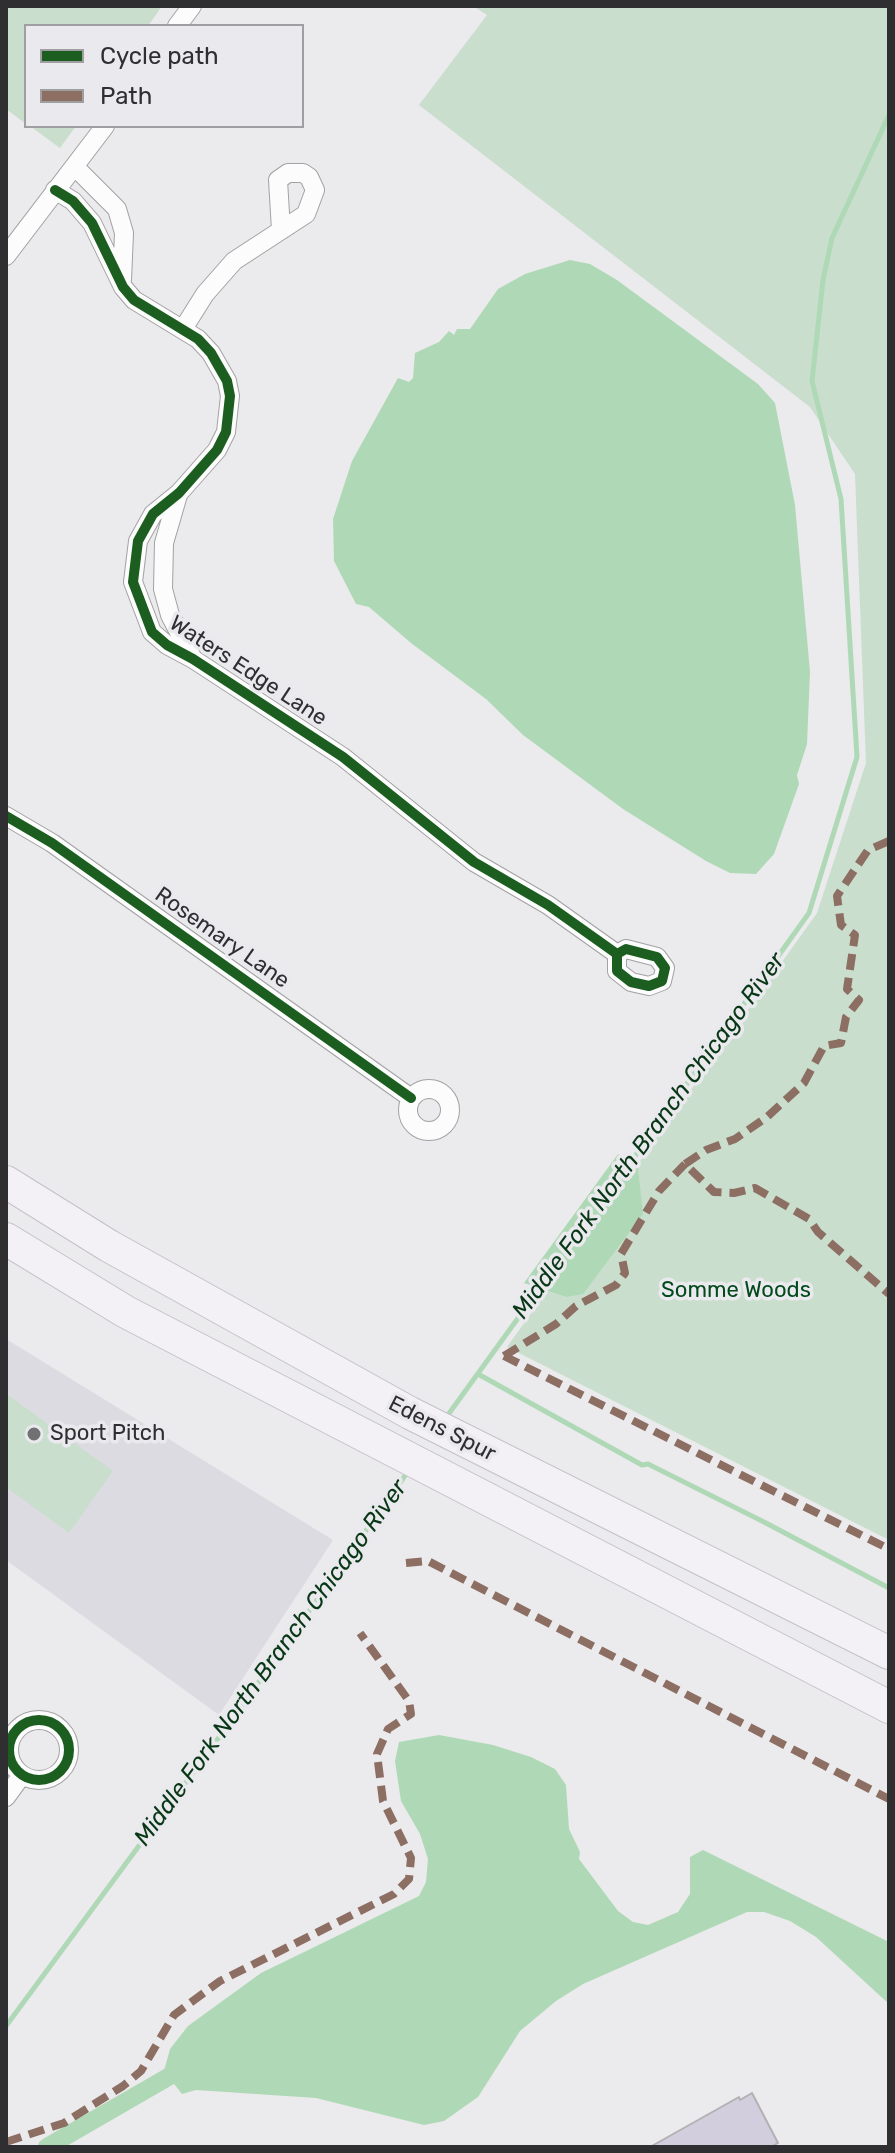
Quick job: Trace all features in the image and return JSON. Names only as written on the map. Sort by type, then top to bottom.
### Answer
[{"type":"highway","name":"Edens Spur","points":[[6,1182],[109,1246],[410,1413],[889,1653]]},
{"type":"highway","name":"Edens Spur","points":[[6,1239],[126,1312],[889,1707]]},
{"type":"street","points":[[178,24],[192,6]]},
{"type":"street","points":[[6,256],[104,128]]},
{"type":"street","points":[[75,167],[108,196],[122,219],[123,287]]},
{"type":"street","name":"Waters Edge Lane","points":[[55,190],[73,201],[92,223],[123,287],[146,309],[183,329],[211,353],[227,381],[230,396],[226,432],[217,450],[179,493],[145,524],[135,557],[133,582],[152,632],[167,645],[343,757],[474,862],[548,905],[617,954]]},
{"type":"street","points":[[183,329],[219,276],[250,248],[281,230]]},
{"type":"street","name":"Waters Edge Lane","points":[[179,493],[164,543],[163,589],[179,636],[193,659]]},
{"type":"street","name":"Rosemary Lane","points":[[6,816],[52,843],[411,1098]]},
{"type":"street","points":[[6,1797],[22,1775]]},
{"type":"shaded area","points":[[570,260],[590,264],[617,280],[758,384],[775,403],[795,505],[810,672],[807,744],[797,775],[799,784],[774,854],[756,874],[730,873],[706,861],[623,809],[523,735],[486,699],[369,607],[356,604],[334,561],[333,519],[352,461],[398,378],[409,382],[413,378],[415,353],[439,342],[449,331],[454,335],[457,329],[470,329],[498,289],[525,274]]},
{"type":"shaded area","points":[[618,1154],[638,1168],[643,1214],[583,1294],[567,1297],[524,1283]]},
{"type":"shaded area","points":[[6,1339],[333,1540],[219,1715],[6,1560]]},
{"type":"shaded area","points":[[439,1735],[493,1745],[531,1757],[555,1769],[566,1785],[569,1829],[580,1852],[579,1859],[618,1911],[633,1922],[648,1925],[678,1912],[690,1894],[690,1857],[703,1850],[889,1942],[889,2004],[816,1937],[790,1921],[764,1912],[747,1912],[583,1984],[556,2001],[520,2031],[478,2097],[444,2121],[424,2125],[316,2098],[196,2090],[182,2094],[164,2071],[170,2049],[188,2026],[261,1973],[419,1896],[426,1882],[428,1859],[420,1834],[401,1801],[395,1761],[399,1742]]},
{"type":"green space","points":[[6,6],[162,6],[149,24],[24,24],[24,122],[6,109]]},
{"type":"green space","name":"Somme Woods","points":[[473,6],[889,6],[889,1540],[507,1347],[817,913],[866,763],[855,474],[810,407],[419,105],[487,15]]},
{"type":"green space","points":[[33,128],[75,128],[60,148]]},
{"type":"green space","name":"Sport Pitch","points":[[8,1395],[113,1471],[69,1533],[6,1487]]},
{"type":"building","points":[[752,2093],[778,2143],[771,2147],[650,2147],[739,2097],[740,2100]]},
{"type":"waterway","name":"Middle Fork North Branch Chicago River","points":[[628,1166],[809,913],[857,757],[841,499],[812,381],[823,280],[832,238],[889,115]]},
{"type":"waterway","name":"Middle Fork North Branch Chicago River","points":[[445,1419],[542,1285]]},
{"type":"waterway","points":[[478,1374],[642,1465],[648,1464],[889,1588]]},
{"type":"waterway","name":"Middle Fork North Branch Chicago River","points":[[6,2026],[234,1717],[409,1470]]},
{"type":"waterway","points":[[47,2147],[182,2069]]},
{"type":"marked path","points":[[889,841],[868,850],[837,896],[841,925],[855,935],[847,989],[859,1000],[846,1017],[841,1043],[824,1046],[804,1083],[767,1117],[735,1139],[706,1150],[685,1164],[714,1192],[734,1193],[755,1188],[809,1219],[818,1232],[889,1294]]},
{"type":"marked path","points":[[504,1356],[556,1324],[576,1306],[616,1285],[625,1273],[621,1254],[659,1191],[685,1164]]},
{"type":"marked path","points":[[504,1356],[889,1549]]},
{"type":"marked path","points":[[406,1563],[428,1561],[889,1799]]},
{"type":"marked path","points":[[6,2142],[64,2123],[123,2086],[141,2071],[174,2015],[220,1981],[394,1894],[409,1879],[411,1858],[383,1801],[377,1754],[388,1729],[411,1714],[409,1701],[360,1633]]},
{"type":"cycle path","points":[[55,190],[73,201],[92,223],[123,287],[134,300],[198,339],[211,353],[227,381],[230,396],[226,432],[217,450],[179,493],[153,514],[138,541],[133,582],[152,632],[167,645],[343,757],[474,862],[548,905],[617,954],[617,971],[631,982],[649,986],[662,981],[665,968],[657,957],[626,949],[617,954]]},
{"type":"cycle path","points":[[6,816],[52,843],[411,1098]]},
{"type":"cycle path","points":[[39,1720],[51,1722],[60,1729],[67,1738],[69,1750],[67,1762],[60,1771],[51,1778],[39,1780],[27,1778],[18,1771],[11,1762],[9,1750],[11,1738],[18,1729],[27,1722],[39,1720]]},
{"type":"place","name":"Sport Pitch","points":[[34,1434]]}]
